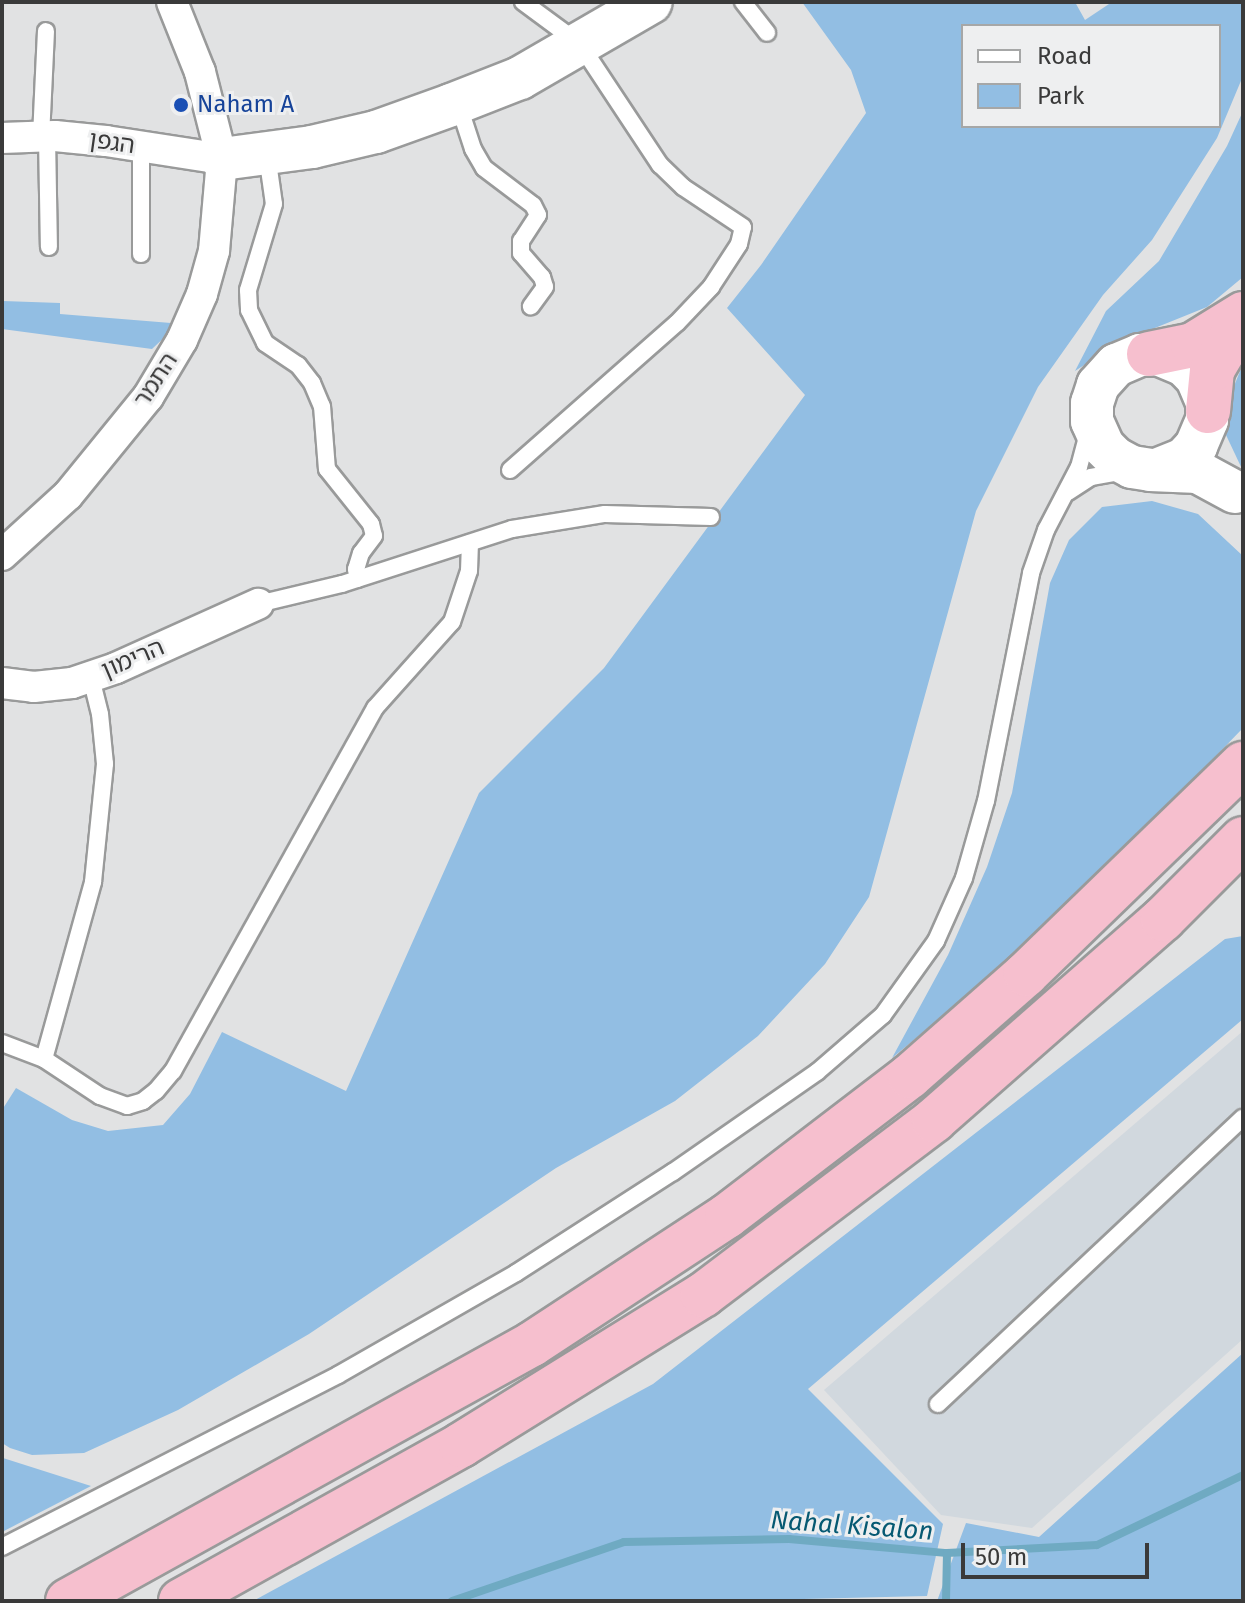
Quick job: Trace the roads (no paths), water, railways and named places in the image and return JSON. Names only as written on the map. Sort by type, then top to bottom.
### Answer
[{"type":"highway","points":[[1149,354],[1193,345],[1243,316]]},
{"type":"highway","points":[[1207,416],[1212,370],[1225,342],[1243,316]]},
{"type":"highway","points":[[68,1601],[532,1344],[727,1216],[910,1076],[1026,974],[1243,764]]},
{"type":"highway","points":[[181,1601],[461,1445],[703,1295],[934,1120],[1163,919],[1243,839]]},
{"type":"highway","points":[[1163,919],[1203,897],[1243,886]]},
{"type":"street","name":"התמר","points":[[2,555],[58,505],[148,397],[182,340],[202,294],[214,251],[222,159],[200,72],[172,2]]},
{"type":"street","points":[[222,159],[267,154],[376,132],[458,103],[520,78],[651,2]]},
{"type":"street","name":"הגפן","points":[[2,138],[44,137],[222,159]]},
{"type":"street","points":[[1149,354],[1176,360],[1191,371],[1205,394],[1210,456],[1220,475],[1239,496],[1198,472],[1150,469],[1108,453],[1098,438],[1092,412],[1098,385],[1109,370],[1131,357],[1149,354]]},
{"type":"street","points":[[1150,469],[1190,453],[1201,438],[1207,416]]},
{"type":"street","name":"הרימון","points":[[2,683],[34,687],[72,683],[258,604]]},
{"type":"lane","points":[[510,470],[677,323],[711,287],[739,244],[743,227],[683,187],[660,165],[580,44],[523,2]]},
{"type":"lane","points":[[743,2],[767,33]]},
{"type":"lane","points":[[46,31],[44,137],[49,247]]},
{"type":"lane","points":[[458,103],[473,149],[484,168],[533,205],[538,215],[521,241],[521,253],[542,277],[545,287],[531,306]]},
{"type":"lane","points":[[141,147],[141,254]]},
{"type":"lane","points":[[267,154],[274,204],[248,290],[249,310],[265,343],[298,365],[312,383],[322,406],[327,469],[371,524],[374,536],[361,553],[356,569],[358,579]]},
{"type":"lane","points":[[2,1547],[272,1410],[460,1307],[673,1172],[817,1072],[863,1035],[920,968],[964,878],[986,801],[1031,573],[1041,540],[1082,460],[1092,412]]},
{"type":"lane","points":[[1062,499],[1075,485],[1091,477],[1150,469]]},
{"type":"lane","points":[[258,604],[358,579],[512,529],[605,514],[711,517]]},
{"type":"lane","points":[[2,1043],[44,1059],[100,1096],[127,1106],[143,1101],[173,1071],[375,708],[452,622],[469,571],[470,543]]},
{"type":"lane","points":[[44,1059],[93,882],[105,764],[100,714],[91,677]]},
{"type":"lane","points":[[938,1404],[1241,1123]]},
{"type":"waterway","name":"Nahal Kisalon","points":[[452,1601],[624,1542],[789,1539],[947,1553],[1097,1545],[1243,1475]]},
{"type":"waterway","points":[[946,1601],[947,1553]]},
{"type":"place","name":"Naham A","points":[[181,105]]}]
